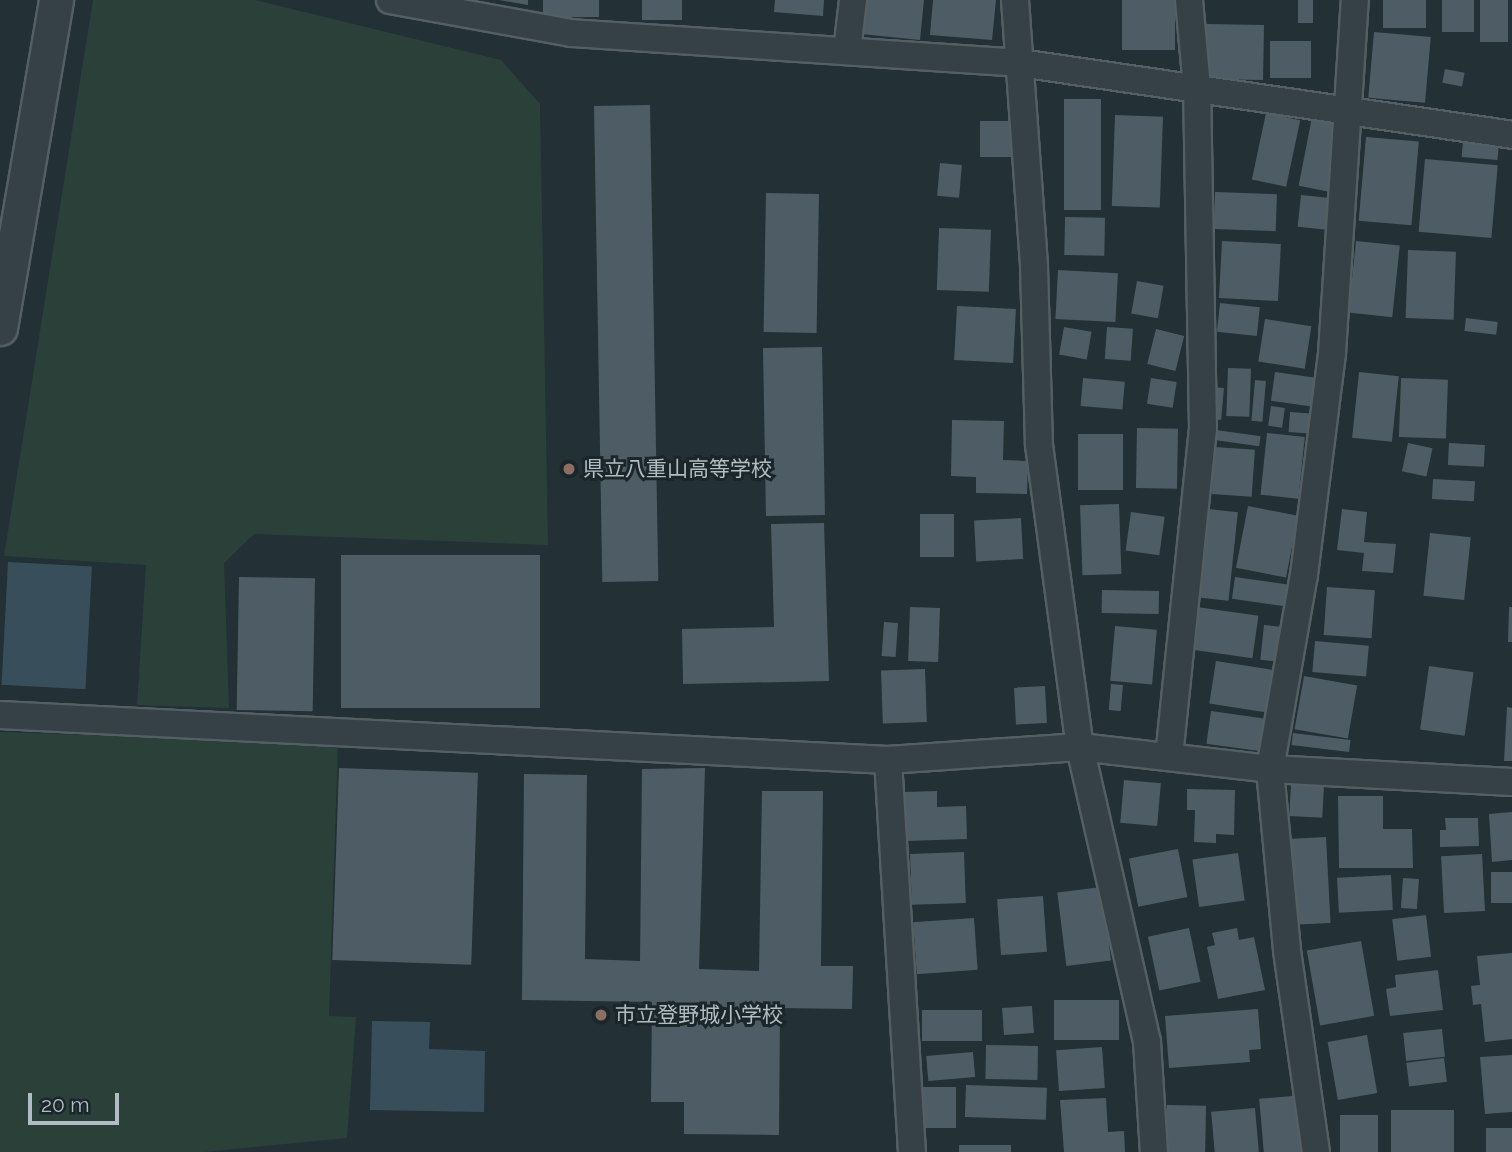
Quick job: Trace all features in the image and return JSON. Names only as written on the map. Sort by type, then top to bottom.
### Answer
[{"type":"street","points":[[0,327],[56,0]]},
{"type":"street","points":[[390,0],[454,4],[571,33],[1020,63],[1512,135]]},
{"type":"street","points":[[847,51],[853,0]]},
{"type":"street","points":[[1015,0],[1034,267],[1039,445],[1080,747],[1147,1042],[1154,1152]]},
{"type":"street","points":[[1169,757],[1203,429],[1197,88],[1189,0]]},
{"type":"street","points":[[1315,1152],[1287,950],[1270,769],[1304,575],[1332,353],[1355,0]]},
{"type":"street","points":[[0,715],[888,760],[1080,747],[1270,769],[1512,782]]},
{"type":"street","points":[[888,760],[912,1152]]},
{"type":"green space","points":[[93,0],[255,0],[501,60],[540,104],[548,545],[254,534],[224,563],[229,708],[137,705],[146,565],[4,556]]},
{"type":"green space","points":[[0,732],[338,743],[329,1016],[356,1017],[347,1138],[204,1152],[0,1152]]},
{"type":"water","points":[[8,562],[92,566],[85,689],[2,685]]},
{"type":"water","points":[[372,1021],[430,1022],[429,1049],[485,1051],[484,1112],[370,1110]]},
{"type":"building","points":[[499,0],[528,0],[528,5]]},
{"type":"building","points":[[543,0],[599,0],[599,17],[543,17]]},
{"type":"building","points":[[642,0],[682,0],[682,20],[642,20]]},
{"type":"building","points":[[775,0],[824,0],[823,16],[774,12]]},
{"type":"building","points":[[864,0],[924,0],[920,40],[861,34]]},
{"type":"building","points":[[933,0],[996,0],[992,40],[930,35]]},
{"type":"building","points":[[1122,0],[1175,0],[1175,50],[1122,50]]},
{"type":"building","points":[[1298,0],[1313,0],[1313,23],[1298,23]]},
{"type":"building","points":[[1383,0],[1426,0],[1426,28],[1383,28]]},
{"type":"building","points":[[1442,0],[1474,0],[1474,32],[1442,32]]},
{"type":"building","points":[[1480,0],[1508,0],[1508,42],[1480,42]]},
{"type":"building","points":[[1206,24],[1264,25],[1263,80],[1205,79]]},
{"type":"building","points":[[1374,32],[1431,37],[1425,103],[1368,98]]},
{"type":"building","points":[[1270,41],[1311,41],[1311,78],[1270,78]]},
{"type":"building","points":[[1445,69],[1465,73],[1462,87],[1442,83]]},
{"type":"building","points":[[1064,99],[1101,99],[1101,210],[1064,210]]},
{"type":"building","points":[[650,105],[658,581],[602,582],[594,106]]},
{"type":"building","points":[[1266,113],[1300,120],[1286,187],[1252,180]]},
{"type":"building","points":[[1115,115],[1163,117],[1160,208],[1112,206]]},
{"type":"building","points":[[1312,117],[1342,123],[1329,192],[1299,186]]},
{"type":"building","points":[[980,121],[1017,121],[1017,157],[980,157]]},
{"type":"building","points":[[1366,137],[1419,142],[1411,225],[1359,221]]},
{"type":"building","points":[[1463,141],[1499,144],[1497,160],[1462,157]]},
{"type":"building","points":[[1425,159],[1498,165],[1491,238],[1419,232]]},
{"type":"building","points":[[940,163],[962,165],[959,198],[937,196]]},
{"type":"building","points":[[1215,192],[1277,194],[1276,231],[1214,229]]},
{"type":"building","points":[[766,193],[819,194],[817,333],[764,332]]},
{"type":"building","points":[[1301,195],[1330,198],[1326,230],[1298,227]]},
{"type":"building","points":[[1065,217],[1105,218],[1104,256],[1064,255]]},
{"type":"building","points":[[939,228],[991,230],[989,292],[937,290]]},
{"type":"building","points":[[1222,241],[1281,244],[1278,301],[1219,298]]},
{"type":"building","points":[[1356,241],[1400,246],[1392,317],[1348,313]]},
{"type":"building","points":[[1408,250],[1456,252],[1454,320],[1406,318]]},
{"type":"building","points":[[1058,270],[1118,273],[1115,322],[1055,319]]},
{"type":"building","points":[[1137,281],[1164,286],[1158,318],[1131,313]]},
{"type":"building","points":[[1220,303],[1260,307],[1257,336],[1217,332]]},
{"type":"building","points":[[957,306],[1016,309],[1013,363],[954,360]]},
{"type":"building","points":[[1466,318],[1498,322],[1496,335],[1464,331]]},
{"type":"building","points":[[1265,319],[1311,326],[1305,369],[1258,361]]},
{"type":"building","points":[[1064,327],[1092,332],[1087,359],[1059,355]]},
{"type":"building","points":[[1107,327],[1133,329],[1131,361],[1105,359]]},
{"type":"building","points":[[1156,329],[1184,336],[1175,371],[1147,364]]},
{"type":"building","points":[[822,347],[825,515],[766,516],[763,348]]},
{"type":"building","points":[[1228,368],[1251,369],[1249,417],[1226,416]]},
{"type":"building","points":[[1275,372],[1323,379],[1318,407],[1271,401]]},
{"type":"building","points":[[1359,372],[1399,376],[1392,442],[1352,438]]},
{"type":"building","points":[[1083,378],[1125,382],[1122,410],[1081,406]]},
{"type":"building","points":[[1151,378],[1177,382],[1173,408],[1147,404]]},
{"type":"building","points":[[1401,378],[1448,380],[1446,439],[1399,437]]},
{"type":"building","points":[[1255,380],[1266,381],[1262,422],[1251,421]]},
{"type":"building","points":[[1212,387],[1224,388],[1221,420],[1209,419]]},
{"type":"building","points":[[1271,406],[1285,408],[1282,428],[1268,426]]},
{"type":"building","points":[[1290,412],[1318,414],[1317,434],[1289,432]]},
{"type":"building","points":[[952,420],[1004,421],[1003,460],[1028,461],[1027,494],[976,493],[976,477],[951,476]]},
{"type":"building","points":[[1137,428],[1178,429],[1177,489],[1136,488]]},
{"type":"building","points":[[1216,430],[1261,436],[1259,446],[1215,440]]},
{"type":"building","points":[[1267,433],[1305,437],[1298,499],[1261,495]]},
{"type":"building","points":[[1078,434],[1123,434],[1123,490],[1078,490]]},
{"type":"building","points":[[1408,443],[1432,448],[1426,477],[1402,471]]},
{"type":"building","points":[[1449,443],[1485,445],[1484,467],[1448,465]]},
{"type":"building","points":[[1215,447],[1255,450],[1252,497],[1212,494]]},
{"type":"building","points":[[1433,479],[1475,481],[1474,501],[1432,499]]},
{"type":"building","points":[[1119,504],[1121,574],[1082,575],[1080,505]]},
{"type":"building","points":[[1248,506],[1298,516],[1286,578],[1236,568]]},
{"type":"building","points":[[1208,509],[1238,512],[1229,601],[1199,598]]},
{"type":"building","points":[[1342,509],[1367,512],[1364,542],[1396,544],[1393,573],[1362,571],[1364,553],[1337,550]]},
{"type":"building","points":[[1131,512],[1165,517],[1159,555],[1126,551]]},
{"type":"building","points":[[920,514],[954,514],[954,557],[920,557]]},
{"type":"building","points":[[1021,518],[1023,559],[976,561],[974,520]]},
{"type":"building","points":[[824,523],[829,681],[683,684],[682,629],[774,627],[771,524]]},
{"type":"building","points":[[1430,533],[1471,537],[1464,600],[1423,596]]},
{"type":"building","points":[[341,555],[540,555],[540,708],[341,708]]},
{"type":"building","points":[[239,577],[315,578],[313,711],[237,710]]},
{"type":"building","points":[[1235,577],[1295,585],[1292,607],[1232,599]]},
{"type":"building","points":[[1327,587],[1375,590],[1372,638],[1324,635]]},
{"type":"building","points":[[1102,590],[1159,591],[1159,614],[1102,613]]},
{"type":"building","points":[[910,607],[940,608],[938,662],[908,661]]},
{"type":"building","points":[[1197,607],[1258,616],[1252,658],[1191,650]]},
{"type":"building","points":[[1509,607],[1512,607],[1512,642],[1508,642]]},
{"type":"building","points":[[884,622],[898,623],[896,657],[882,656]]},
{"type":"building","points":[[1264,625],[1283,627],[1279,662],[1260,660]]},
{"type":"building","points":[[1115,626],[1157,630],[1152,684],[1110,681]]},
{"type":"building","points":[[1315,641],[1369,646],[1366,677],[1312,672]]},
{"type":"building","points":[[1216,661],[1275,670],[1269,713],[1209,703]]},
{"type":"building","points":[[1429,666],[1474,672],[1465,736],[1420,729]]},
{"type":"building","points":[[925,669],[927,722],[883,724],[881,671]]},
{"type":"building","points":[[1304,676],[1357,685],[1348,739],[1295,729]]},
{"type":"building","points":[[1111,684],[1123,685],[1121,711],[1109,710]]},
{"type":"building","points":[[1045,686],[1047,723],[1016,725],[1014,688]]},
{"type":"building","points":[[1507,707],[1512,708],[1512,761],[1504,761]]},
{"type":"building","points":[[1211,711],[1267,719],[1263,752],[1206,744]]},
{"type":"building","points":[[1293,733],[1351,740],[1349,752],[1292,745]]},
{"type":"building","points":[[339,768],[478,773],[471,965],[332,960]]},
{"type":"building","points":[[705,768],[699,969],[759,971],[762,791],[823,791],[821,966],[853,966],[852,1009],[780,1008],[779,1135],[684,1134],[684,1102],[651,1102],[652,1002],[522,1000],[524,774],[587,775],[585,959],[640,961],[642,769]]},
{"type":"building","points":[[1124,780],[1161,783],[1157,826],[1120,823]]},
{"type":"building","points":[[1291,784],[1324,786],[1322,818],[1289,816]]},
{"type":"building","points":[[1187,789],[1235,790],[1234,835],[1216,834],[1216,843],[1194,842],[1195,810],[1187,810]]},
{"type":"building","points":[[937,791],[937,807],[966,806],[967,839],[906,841],[904,792]]},
{"type":"building","points":[[1338,796],[1383,796],[1383,829],[1412,829],[1413,868],[1339,868]]},
{"type":"building","points":[[1512,812],[1512,860],[1492,862],[1489,814]]},
{"type":"building","points":[[1445,818],[1478,818],[1479,846],[1440,847],[1440,830],[1446,830]]},
{"type":"building","points":[[1326,837],[1331,923],[1293,925],[1288,839]]},
{"type":"building","points":[[1178,849],[1187,897],[1138,907],[1129,859]]},
{"type":"building","points":[[964,852],[966,903],[912,905],[910,854]]},
{"type":"building","points":[[1238,853],[1245,901],[1199,907],[1192,859]]},
{"type":"building","points":[[1482,854],[1485,911],[1444,913],[1441,856]]},
{"type":"building","points":[[1491,872],[1512,872],[1512,903],[1491,903]]},
{"type":"building","points":[[1391,875],[1393,910],[1339,913],[1337,878]]},
{"type":"building","points":[[1403,878],[1419,879],[1417,909],[1401,908]]},
{"type":"building","points":[[1102,887],[1111,960],[1066,966],[1057,892]]},
{"type":"building","points":[[1043,896],[1047,952],[1001,955],[997,899]]},
{"type":"building","points":[[1426,915],[1431,957],[1397,961],[1392,919]]},
{"type":"building","points":[[974,918],[978,970],[917,974],[913,922]]},
{"type":"building","points":[[1189,928],[1200,982],[1159,991],[1148,937]]},
{"type":"building","points":[[1237,928],[1239,940],[1254,937],[1265,990],[1218,999],[1207,947],[1215,945],[1212,933]]},
{"type":"building","points":[[1361,941],[1374,1016],[1320,1025],[1307,951]]},
{"type":"building","points":[[1512,953],[1512,1039],[1485,1042],[1481,1004],[1473,1005],[1471,986],[1480,985],[1477,956]]},
{"type":"building","points":[[1438,970],[1443,1010],[1390,1016],[1386,989],[1396,987],[1395,975]]},
{"type":"building","points":[[1054,1000],[1119,1000],[1119,1040],[1054,1040]]},
{"type":"building","points":[[1032,1006],[1034,1033],[1004,1035],[1002,1008]]},
{"type":"building","points":[[1258,1009],[1261,1049],[1249,1050],[1250,1062],[1169,1068],[1165,1016]]},
{"type":"building","points":[[922,1010],[982,1010],[982,1041],[922,1041]]},
{"type":"building","points":[[1442,1029],[1445,1057],[1406,1061],[1403,1033]]},
{"type":"building","points":[[1367,1035],[1377,1093],[1338,1100],[1328,1042]]},
{"type":"building","points":[[986,1045],[1038,1046],[1037,1080],[985,1079]]},
{"type":"building","points":[[1102,1047],[1105,1088],[1059,1091],[1056,1050]]},
{"type":"building","points":[[973,1052],[975,1077],[928,1081],[926,1056]]},
{"type":"building","points":[[1512,1055],[1512,1112],[1485,1114],[1480,1057]]},
{"type":"building","points":[[1444,1058],[1447,1082],[1409,1086],[1406,1063]]},
{"type":"building","points":[[966,1085],[1047,1088],[1046,1120],[965,1117]]},
{"type":"building","points":[[923,1087],[956,1087],[956,1128],[923,1128]]},
{"type":"building","points":[[1303,1095],[1308,1152],[1264,1152],[1259,1099]]},
{"type":"building","points":[[1106,1098],[1108,1132],[1124,1131],[1125,1152],[1064,1152],[1060,1100]]},
{"type":"building","points":[[1167,1105],[1206,1106],[1205,1152],[1166,1152]]},
{"type":"building","points":[[1255,1108],[1259,1152],[1215,1152],[1211,1112]]},
{"type":"building","points":[[1391,1110],[1454,1110],[1454,1152],[1391,1152]]},
{"type":"building","points":[[1340,1115],[1378,1115],[1378,1152],[1340,1152]]},
{"type":"building","points":[[1486,1128],[1512,1128],[1512,1152],[1486,1152]]},
{"type":"building","points":[[959,1145],[1011,1145],[1011,1152],[959,1152]]},
{"type":"place","name":"県立八重山高等学校","points":[[569,469]]},
{"type":"place","name":"市立登野城小学校","points":[[601,1015]]}]
